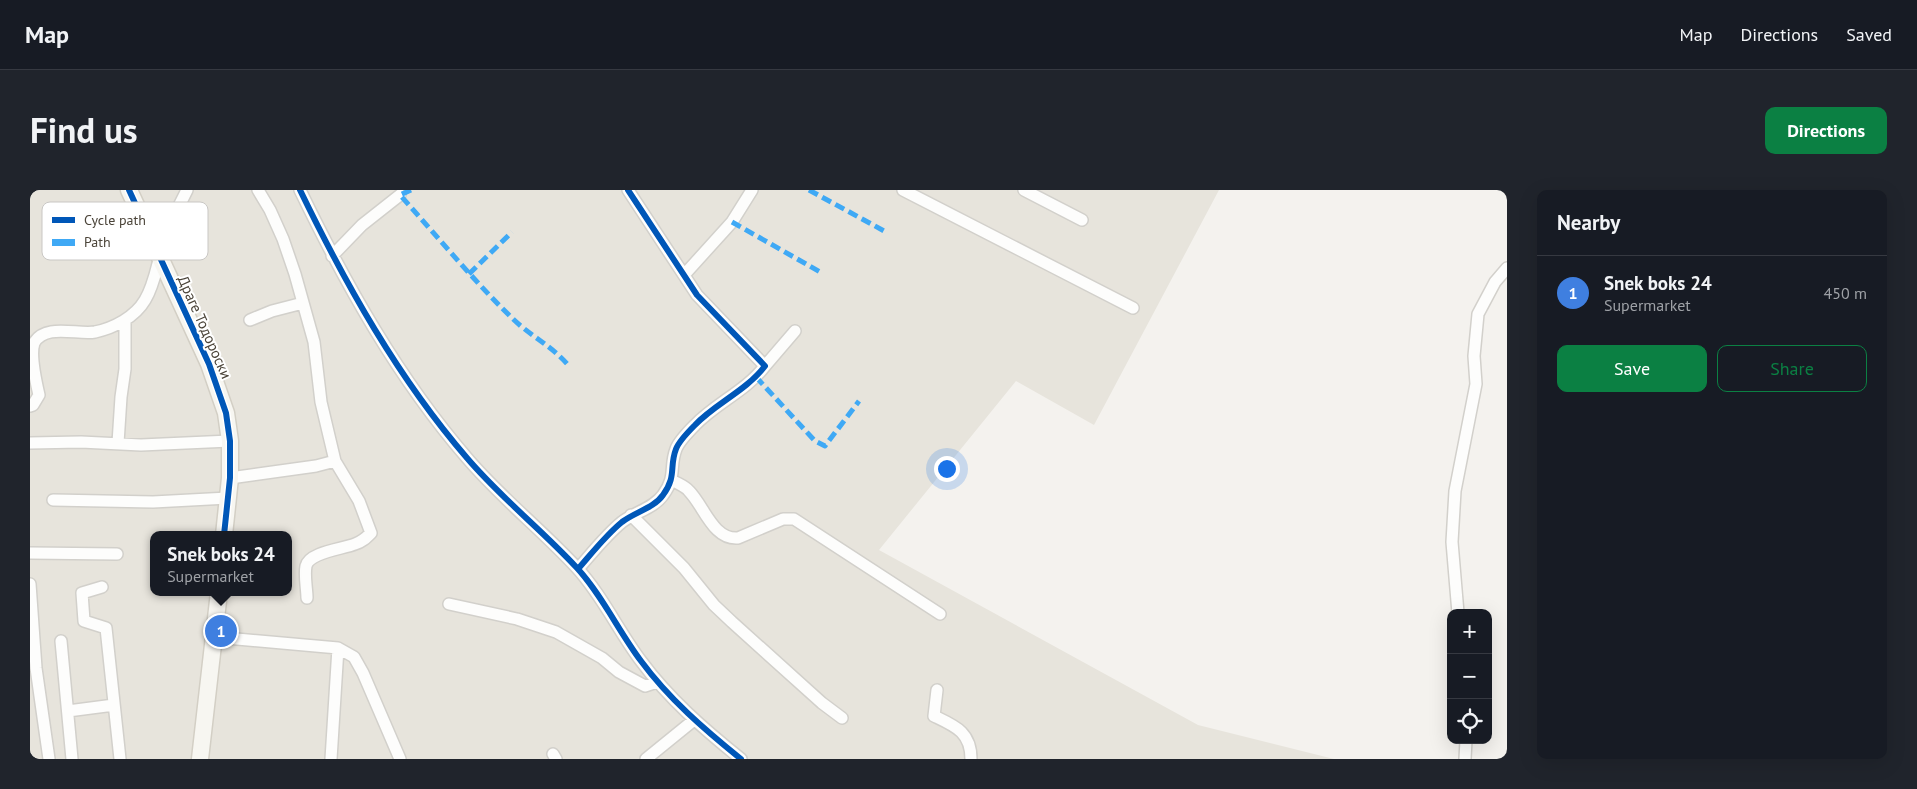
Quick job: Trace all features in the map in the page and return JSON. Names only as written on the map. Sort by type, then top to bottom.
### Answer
[{"type":"street","name":"Драге Тодороски","points":[[129,190],[135,202]]},
{"type":"street","points":[[181,202],[187,190]]},
{"type":"street","points":[[258,190],[270,210],[283,239],[303,303],[314,342],[321,402],[335,461],[359,501],[371,533],[366,539],[356,544],[325,552],[309,561],[306,568],[307,598]]},
{"type":"street","points":[[300,190],[332,256],[370,322],[428,411],[468,460],[578,569],[657,682],[694,720],[741,759]]},
{"type":"street","points":[[628,190],[697,295],[765,366]]},
{"type":"street","points":[[684,275],[732,222],[752,190]]},
{"type":"street","points":[[903,190],[1133,308]]},
{"type":"street","points":[[1024,190],[1082,220]]},
{"type":"street","points":[[332,256],[362,225],[400,195]]},
{"type":"street","points":[[30,406],[33,405],[39,395],[31,352],[34,342],[41,335],[49,332],[94,332],[116,326],[125,320],[145,300],[155,276],[157,260]]},
{"type":"street","name":"Драге Тодороски","points":[[161,260],[210,364],[226,413],[230,441],[230,478],[224,531]]},
{"type":"street","points":[[1458,609],[1452,542],[1455,491],[1476,384],[1474,356],[1478,314],[1495,282],[1507,268]]},
{"type":"street","points":[[250,320],[272,311],[303,303]]},
{"type":"street","points":[[118,443],[125,369],[125,320]]},
{"type":"street","points":[[578,569],[613,529],[631,515],[662,498],[672,480],[673,462],[677,446],[695,424],[756,377],[795,331]]},
{"type":"street","points":[[30,443],[81,442],[141,445],[230,441]]},
{"type":"street","points":[[230,478],[316,466],[335,461]]},
{"type":"street","points":[[672,480],[689,490],[717,529],[724,535],[732,539],[738,538],[784,520],[794,519],[940,614]]},
{"type":"street","points":[[53,500],[153,502],[228,498]]},
{"type":"street","points":[[631,515],[684,568],[714,605],[822,703],[842,718]]},
{"type":"street","points":[[30,553],[116,554]]},
{"type":"street","points":[[30,584],[36,668],[49,759]]},
{"type":"street","points":[[102,587],[82,593],[84,621],[106,628],[120,759]]},
{"type":"street","points":[[200,759],[219,596]]},
{"type":"street","points":[[449,604],[517,619],[556,632],[602,658],[619,672],[645,686],[657,682]]},
{"type":"street","points":[[215,637],[338,648],[354,657],[363,673],[400,759]]},
{"type":"street","points":[[61,641],[72,759]]},
{"type":"street","points":[[331,759],[338,648]]},
{"type":"street","points":[[937,690],[934,716],[956,726],[963,732],[970,746],[971,759]]},
{"type":"street","points":[[68,711],[114,705]]},
{"type":"street","points":[[646,759],[694,720]]},
{"type":"street","points":[[1465,759],[1466,744]]},
{"type":"shaded area","points":[[30,190],[1219,190],[1094,425],[1016,381],[879,550],[1198,725],[1334,759],[30,759]]},
{"type":"marked path","points":[[411,190],[400,195],[469,273],[512,318],[555,352],[568,365]]},
{"type":"marked path","points":[[809,190],[886,232]]},
{"type":"marked path","points":[[732,222],[822,273]]},
{"type":"marked path","points":[[469,274],[512,232]]},
{"type":"marked path","points":[[756,377],[815,441],[825,446],[859,401]]},
{"type":"cycle path","points":[[129,190],[135,202]]},
{"type":"cycle path","points":[[300,190],[336,261],[375,330],[418,396],[442,427],[480,473],[577,568],[633,650],[663,688],[701,725],[741,759]]},
{"type":"cycle path","points":[[578,569],[622,522],[650,507],[663,495],[670,482],[677,446],[682,439],[703,417],[749,383],[765,366],[697,295],[628,190]]},
{"type":"cycle path","points":[[161,260],[209,364],[226,413],[230,441],[230,478],[224,531]]},
{"type":"place","name":"Snek boks 24","points":[[221,631]]}]
